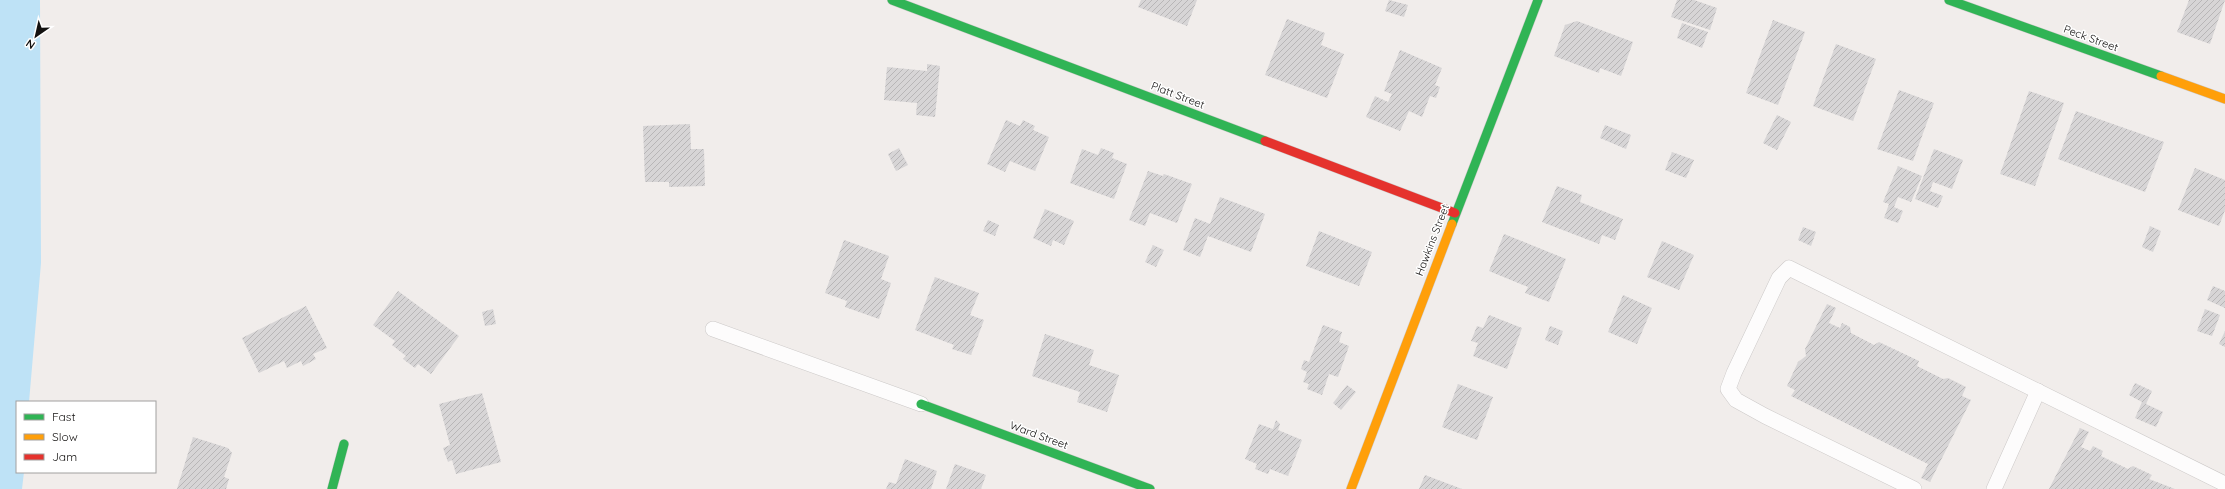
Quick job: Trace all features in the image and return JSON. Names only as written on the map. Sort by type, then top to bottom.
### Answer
[{"type":"street","name":"Platt Street","points":[[892,0],[1455,212]]},
{"type":"street","name":"Hawkins Street","points":[[1351,489],[1455,212],[1538,0]]},
{"type":"street","name":"Peck Street","points":[[1949,0],[2225,99]]},
{"type":"street","name":"Ward Street","points":[[921,404],[1150,489]]},
{"type":"street","points":[[332,489],[344,444]]},
{"type":"lane","points":[[1914,489],[1765,416],[1736,400],[1728,389],[1734,373],[1779,278],[1789,268],[2225,484]]},
{"type":"lane","points":[[712,329],[921,404]]},
{"type":"lane","points":[[1994,489],[2038,391]]},
{"type":"water","points":[[0,0],[40,0],[41,263],[29,401],[16,401],[16,473],[24,473],[22,489],[0,489]]},
{"type":"building","points":[[1141,0],[1197,0],[1187,26],[1138,7]]},
{"type":"building","points":[[1389,0],[1408,5],[1404,17],[1385,11]]},
{"type":"building","points":[[1677,0],[1694,0],[1717,8],[1710,30],[1671,17]]},
{"type":"building","points":[[2189,0],[2225,0],[2210,44],[2177,32]]},
{"type":"building","points":[[1287,19],[1325,33],[1321,45],[1344,54],[1327,98],[1265,75]]},
{"type":"building","points":[[1773,20],[1805,32],[1778,105],[1746,93]]},
{"type":"building","points":[[1577,21],[1633,42],[1621,76],[1600,68],[1599,73],[1554,56],[1565,25]]},
{"type":"building","points":[[1682,23],[1708,32],[1702,48],[1677,38]]},
{"type":"building","points":[[1836,44],[1876,59],[1853,121],[1813,106]]},
{"type":"building","points":[[1400,50],[1442,68],[1435,85],[1440,87],[1436,98],[1430,96],[1422,117],[1409,111],[1400,131],[1366,117],[1375,96],[1388,102],[1392,94],[1384,91]]},
{"type":"building","points":[[927,64],[940,66],[935,117],[916,115],[917,103],[884,100],[887,67],[927,71]]},
{"type":"building","points":[[1899,90],[1934,103],[1913,161],[1877,149]]},
{"type":"building","points":[[2029,91],[2064,103],[2035,186],[2000,174]]},
{"type":"building","points":[[2076,111],[2164,142],[2145,192],[2058,159]]},
{"type":"building","points":[[1777,115],[1791,122],[1777,150],[1763,143]]},
{"type":"building","points":[[1006,120],[1020,126],[1023,120],[1035,126],[1033,130],[1049,137],[1035,171],[1010,161],[1005,172],[987,164]]},
{"type":"building","points":[[690,124],[691,149],[704,149],[705,186],[669,187],[669,182],[645,182],[643,126]]},
{"type":"building","points":[[1605,125],[1631,135],[1626,149],[1600,138]]},
{"type":"building","points":[[899,148],[908,165],[896,171],[888,154]]},
{"type":"building","points":[[1101,148],[1114,153],[1112,158],[1127,164],[1114,199],[1070,183],[1082,149],[1098,155]]},
{"type":"building","points":[[1934,149],[1963,160],[1952,189],[1933,182],[1930,191],[1943,196],[1938,208],[1915,199]]},
{"type":"building","points":[[1672,152],[1694,160],[1686,178],[1665,170]]},
{"type":"building","points":[[1898,166],[1922,176],[1911,202],[1898,197],[1894,207],[1903,211],[1898,223],[1884,218],[1889,204],[1883,202]]},
{"type":"building","points":[[2195,168],[2225,180],[2225,210],[2219,226],[2178,210]]},
{"type":"building","points":[[1148,171],[1163,176],[1164,174],[1192,184],[1177,223],[1150,213],[1145,226],[1129,220]]},
{"type":"building","points":[[1557,186],[1582,195],[1580,202],[1623,219],[1615,240],[1602,235],[1599,244],[1542,222]]},
{"type":"building","points":[[1220,197],[1265,214],[1251,252],[1208,236],[1200,257],[1183,250],[1195,218],[1210,224]]},
{"type":"building","points":[[1045,209],[1074,221],[1064,245],[1053,240],[1051,246],[1033,238]]},
{"type":"building","points":[[988,220],[999,225],[995,236],[983,231]]},
{"type":"building","points":[[2150,226],[2161,231],[2153,252],[2142,247]]},
{"type":"building","points":[[1803,227],[1816,232],[1811,246],[1798,240]]},
{"type":"building","points":[[1319,231],[1372,252],[1359,286],[1306,266]]},
{"type":"building","points":[[1504,234],[1566,259],[1549,302],[1525,293],[1528,287],[1489,271]]},
{"type":"building","points":[[844,240],[889,256],[881,279],[891,283],[879,319],[845,307],[847,301],[825,293]]},
{"type":"building","points":[[1662,241],[1694,255],[1679,290],[1647,277]]},
{"type":"building","points":[[1153,245],[1164,250],[1156,267],[1145,262]]},
{"type":"building","points":[[935,277],[979,293],[970,315],[984,320],[971,355],[952,349],[954,345],[915,330]]},
{"type":"building","points":[[2213,286],[2225,291],[2225,308],[2207,300]]},
{"type":"building","points":[[398,291],[459,336],[431,374],[418,364],[415,368],[403,359],[406,356],[392,345],[395,341],[373,325]]},
{"type":"building","points":[[1623,295],[1652,308],[1637,344],[1608,332]]},
{"type":"building","points":[[1827,304],[1836,308],[1829,323],[1840,328],[1842,323],[1850,327],[1851,333],[1874,345],[1879,342],[1919,361],[1917,366],[1943,379],[1948,378],[1966,387],[1962,396],[1971,400],[1930,482],[1921,478],[1928,464],[1791,396],[1795,390],[1787,386],[1798,362],[1806,356],[1805,349]]},
{"type":"building","points":[[306,306],[327,348],[313,354],[316,359],[303,366],[301,361],[287,368],[284,361],[259,373],[242,338]]},
{"type":"building","points":[[493,309],[496,324],[485,326],[482,312]]},
{"type":"building","points":[[2205,309],[2220,315],[2212,336],[2197,331]]},
{"type":"building","points":[[1489,315],[1522,328],[1507,369],[1473,356],[1478,343],[1471,341],[1477,326],[1483,328]]},
{"type":"building","points":[[1323,325],[1342,332],[1339,342],[1349,346],[1338,377],[1329,374],[1322,395],[1307,389],[1309,384],[1303,382],[1307,372],[1301,369],[1304,360],[1309,362]]},
{"type":"building","points":[[1550,326],[1563,331],[1558,345],[1545,340]]},
{"type":"building","points":[[2225,331],[2225,347],[2219,344]]},
{"type":"building","points":[[1045,334],[1094,350],[1089,365],[1119,375],[1107,412],[1077,402],[1080,392],[1032,376]]},
{"type":"building","points":[[2135,383],[2152,391],[2146,404],[2163,412],[2156,427],[2135,418],[2142,402],[2129,395]]},
{"type":"building","points":[[1458,384],[1493,397],[1477,440],[1442,427]]},
{"type":"building","points":[[1347,385],[1356,392],[1341,410],[1333,403]]},
{"type":"building","points":[[482,393],[501,462],[456,474],[452,460],[448,462],[443,448],[450,445],[439,404]]},
{"type":"building","points":[[1276,420],[1280,424],[1278,430],[1302,440],[1288,476],[1270,469],[1268,474],[1255,469],[1257,464],[1245,459],[1259,424],[1273,429]]},
{"type":"building","points":[[2080,428],[2089,432],[2081,447],[2090,451],[2093,446],[2103,451],[2101,456],[2128,469],[2133,466],[2152,475],[2149,479],[2175,489],[2049,489]]},
{"type":"building","points":[[193,437],[228,448],[232,453],[224,477],[229,479],[226,489],[177,489]]},
{"type":"building","points":[[905,459],[937,471],[931,489],[886,489],[889,482],[896,484]]},
{"type":"building","points":[[955,464],[986,475],[981,489],[946,489]]},
{"type":"building","points":[[1425,475],[1462,489],[1419,489]]},
{"type":"traffic: fast","points":[[892,0],[1265,141]]},
{"type":"traffic: fast","points":[[1452,224],[1538,0]]},
{"type":"traffic: fast","points":[[1949,0],[2161,76]]},
{"type":"traffic: fast","points":[[921,404],[1150,489]]},
{"type":"traffic: fast","points":[[332,489],[344,444]]},
{"type":"traffic: slow","points":[[2161,76],[2225,99]]},
{"type":"traffic: slow","points":[[1351,489],[1452,224]]},
{"type":"traffic: jam","points":[[1265,141],[1455,213]]}]
